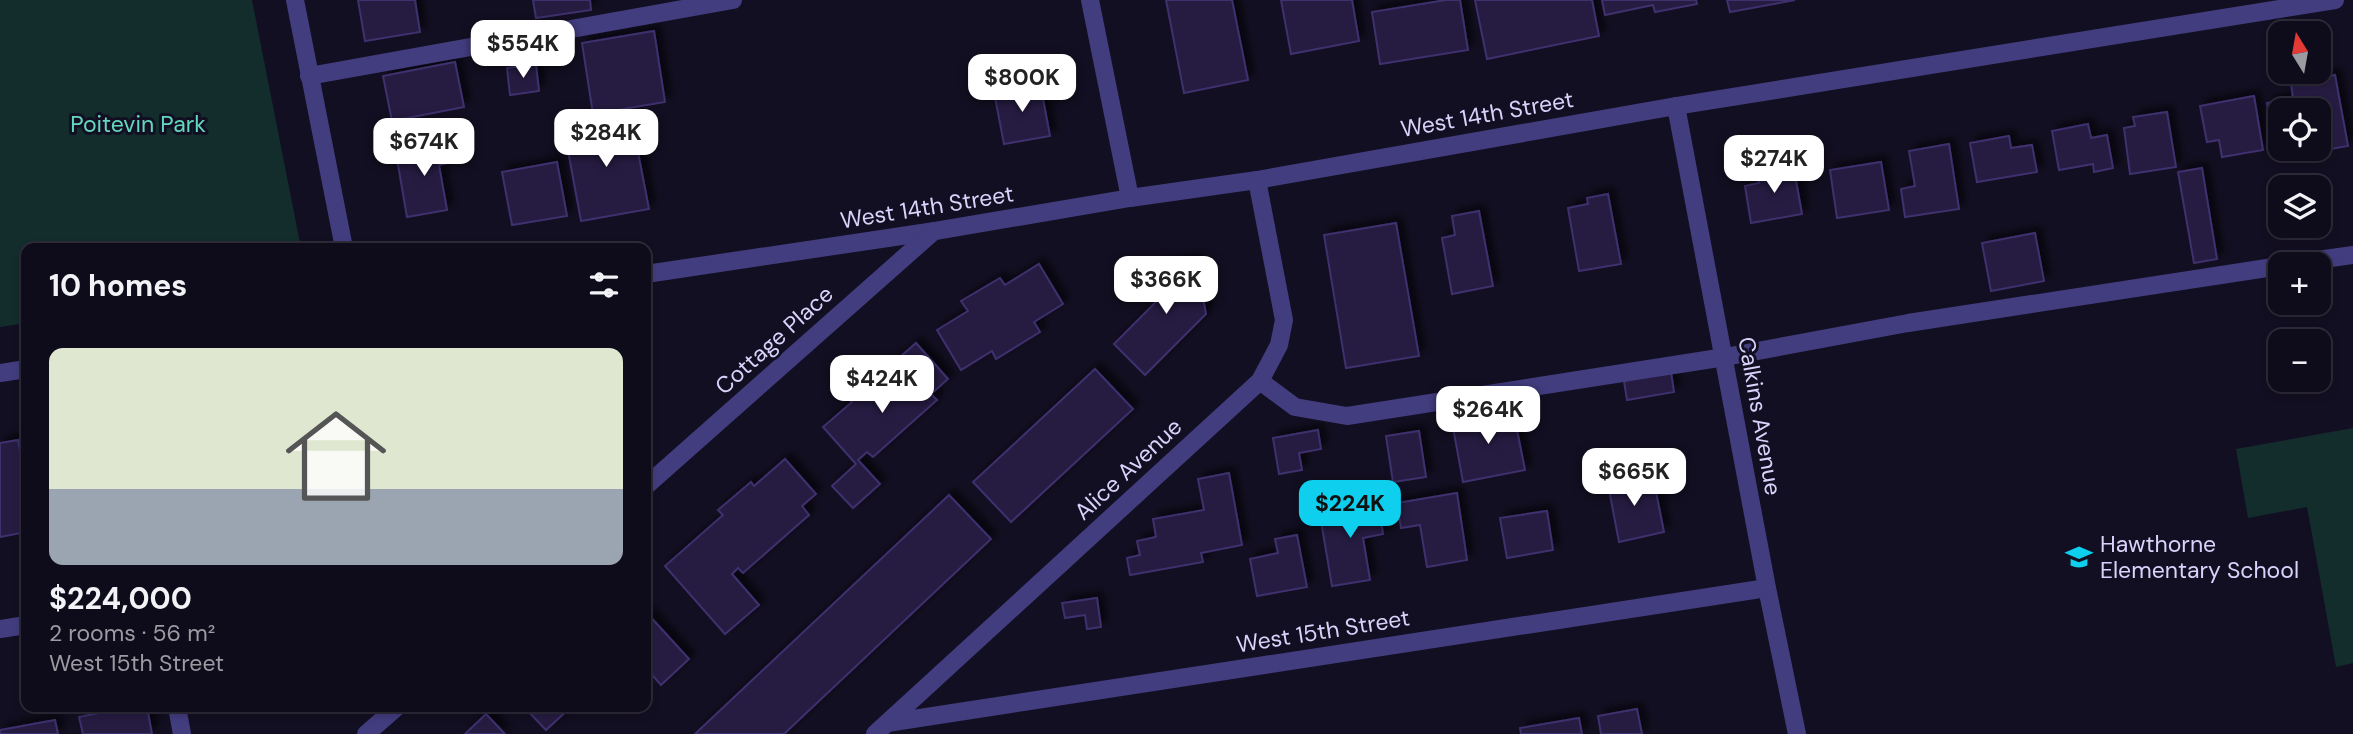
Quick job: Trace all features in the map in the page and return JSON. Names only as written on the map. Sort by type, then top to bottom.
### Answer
[{"type":"street","points":[[295,0],[343,243]]},
{"type":"street","points":[[309,76],[733,0]]},
{"type":"street","points":[[1090,0],[1130,198]]},
{"type":"street","name":"West 14th Street","points":[[651,273],[1257,180],[1676,106],[2336,0]]},
{"type":"street","name":"Calkins Avenue","points":[[1676,106],[1797,734]]},
{"type":"street","name":"Alice Avenue","points":[[881,729],[1260,381],[1279,345],[1284,320],[1257,180]]},
{"type":"street","name":"Cottage Place","points":[[651,482],[935,231]]},
{"type":"street","points":[[2331,258],[2353,255]]},
{"type":"street","points":[[1260,381],[1295,407],[1346,416],[1725,357],[1908,323],[2268,268]]},
{"type":"street","points":[[0,373],[21,370]]},
{"type":"street","name":"West 15th Street","points":[[881,729],[1767,588]]},
{"type":"street","points":[[0,629],[21,626]]},
{"type":"street","points":[[178,712],[182,734]]},
{"type":"street","points":[[366,734],[391,712]]},
{"type":"green space","name":"Poitevin Park","points":[[0,0],[252,0],[300,243],[21,243],[21,324],[0,327]]},
{"type":"green space","points":[[2353,428],[2353,663],[2336,667],[2307,507],[2248,518],[2236,449]]},
{"type":"building","points":[[358,0],[415,0],[420,32],[365,41]]},
{"type":"building","points":[[533,0],[590,0],[591,10],[536,18]]},
{"type":"building","points":[[1166,0],[1232,0],[1248,80],[1184,93]]},
{"type":"building","points":[[1281,0],[1352,0],[1359,41],[1291,54]]},
{"type":"building","points":[[1460,0],[1468,50],[1380,64],[1372,12]]},
{"type":"building","points":[[1475,0],[1592,0],[1599,36],[1487,59]]},
{"type":"building","points":[[1602,0],[1696,0],[1697,4],[1655,12],[1653,5],[1605,15]]},
{"type":"building","points":[[1727,0],[1795,0],[1730,12]]},
{"type":"building","points":[[654,31],[665,102],[593,114],[582,43]]},
{"type":"building","points":[[455,62],[464,107],[392,121],[383,76]]},
{"type":"building","points":[[536,64],[539,91],[510,95],[507,68]]},
{"type":"building","points":[[2335,75],[2348,146],[2331,149],[2331,98],[2293,98],[2291,84],[2331,84],[2331,76]]},
{"type":"building","points":[[1040,83],[1050,136],[1004,144],[994,92]]},
{"type":"building","points":[[2254,96],[2263,150],[2222,157],[2219,140],[2207,142],[2200,106]]},
{"type":"building","points":[[2167,112],[2176,167],[2130,174],[2124,128],[2135,126],[2133,117]]},
{"type":"building","points":[[631,116],[649,209],[581,221],[564,129]]},
{"type":"building","points":[[2088,124],[2091,138],[2107,135],[2113,168],[2094,172],[2093,164],[2059,170],[2052,131]]},
{"type":"building","points":[[2009,136],[2011,148],[2032,145],[2037,172],[1977,182],[1970,143]]},
{"type":"building","points":[[453,143],[456,161],[439,165],[447,210],[407,217],[396,153]]},
{"type":"building","points":[[1949,144],[1959,209],[1905,217],[1901,189],[1915,186],[1909,151]]},
{"type":"building","points":[[557,162],[567,216],[512,225],[502,172]]},
{"type":"building","points":[[1881,162],[1889,210],[1837,218],[1830,170]]},
{"type":"building","points":[[1793,164],[1802,214],[1751,223],[1745,186],[1759,183],[1756,171]]},
{"type":"building","points":[[2202,168],[2217,259],[2194,263],[2178,172]]},
{"type":"building","points":[[1608,194],[1621,264],[1579,271],[1568,208],[1588,204],[1587,198]]},
{"type":"building","points":[[1479,211],[1493,286],[1452,294],[1442,238],[1455,235],[1452,216]]},
{"type":"building","points":[[1396,223],[1419,356],[1346,368],[1324,235]]},
{"type":"building","points":[[2035,233],[2044,281],[1991,291],[1982,243]]},
{"type":"building","points":[[1196,260],[1206,314],[1145,375],[1114,344],[1159,299],[1153,268]]},
{"type":"building","points":[[1039,264],[1063,304],[1034,322],[1040,332],[996,359],[992,351],[961,370],[937,330],[968,311],[961,301],[1000,278],[1005,285]]},
{"type":"building","points":[[916,343],[948,379],[931,394],[937,400],[873,457],[867,452],[858,460],[880,484],[853,508],[832,486],[856,464],[823,427],[852,402],[845,394],[878,366],[883,372]]},
{"type":"building","points":[[1095,369],[1133,409],[1011,522],[973,482]]},
{"type":"building","points":[[1671,372],[1674,392],[1627,400],[1624,381]]},
{"type":"building","points":[[1513,410],[1525,470],[1463,482],[1452,422]]},
{"type":"building","points":[[1318,430],[1321,449],[1299,453],[1302,470],[1279,474],[1273,438]]},
{"type":"building","points":[[1419,431],[1426,477],[1393,482],[1386,436]]},
{"type":"building","points":[[18,440],[21,457],[21,533],[0,537],[0,443]]},
{"type":"building","points":[[785,459],[816,494],[802,506],[809,515],[743,573],[738,568],[732,574],[759,605],[725,634],[665,566],[723,515],[718,510],[751,482],[754,486]]},
{"type":"building","points":[[1639,472],[1642,490],[1655,487],[1664,532],[1619,542],[1607,479]]},
{"type":"building","points":[[1229,473],[1242,545],[1201,553],[1203,562],[1130,575],[1127,558],[1140,555],[1137,541],[1156,537],[1153,519],[1204,510],[1198,479]]},
{"type":"building","points":[[1457,493],[1467,560],[1427,567],[1420,525],[1401,528],[1397,503]]},
{"type":"building","points":[[949,495],[991,539],[784,734],[695,734]]},
{"type":"building","points":[[1378,500],[1383,534],[1363,538],[1370,580],[1332,586],[1319,509]]},
{"type":"building","points":[[1547,511],[1553,550],[1507,558],[1500,518]]},
{"type":"building","points":[[1297,535],[1307,587],[1257,596],[1250,559],[1278,553],[1275,539]]},
{"type":"building","points":[[1097,598],[1101,627],[1087,629],[1085,615],[1065,618],[1062,603]]},
{"type":"building","points":[[651,617],[689,659],[661,685],[651,674]]},
{"type":"building","points":[[1637,709],[1642,734],[1601,734],[1598,716]]},
{"type":"building","points":[[104,712],[148,712],[152,734],[83,734],[79,717]]},
{"type":"building","points":[[529,712],[566,712],[546,730]]},
{"type":"building","points":[[486,714],[505,734],[465,734]]},
{"type":"building","points":[[1579,718],[1582,734],[1521,734],[1520,728]]},
{"type":"building","points":[[55,720],[58,734],[0,734],[0,730]]},
{"type":"place","name":"Hawthorne Elementary School","points":[[2079,557]]}]
